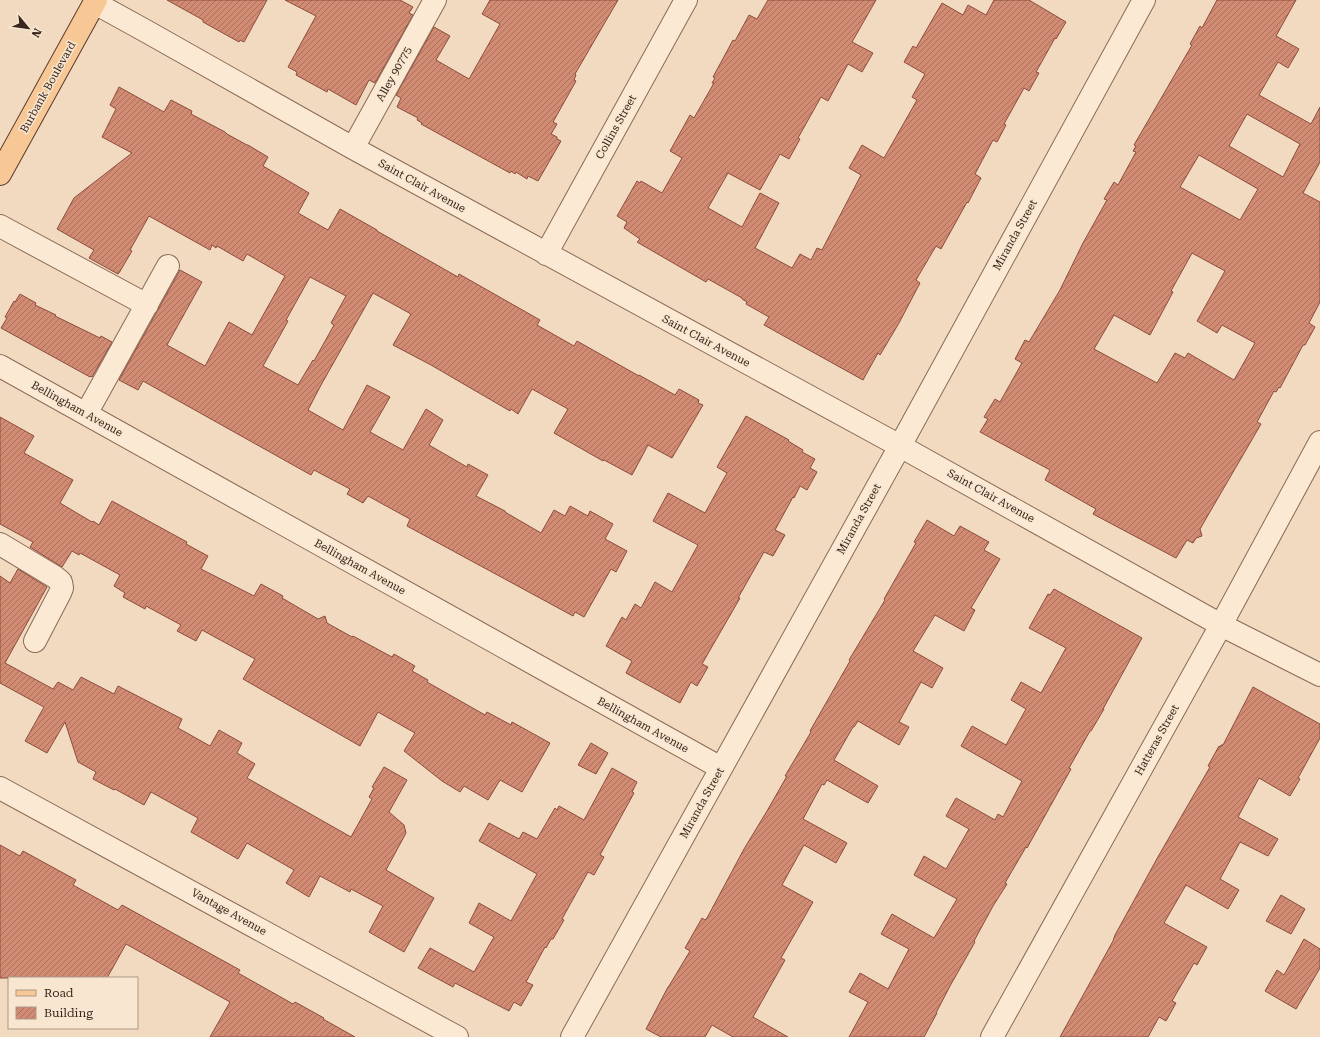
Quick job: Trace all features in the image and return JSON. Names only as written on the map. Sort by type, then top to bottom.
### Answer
[{"type":"main road","name":"Burbank Boulevard","points":[[0,174],[96,2]]},
{"type":"street","name":"Alley 90775","points":[[353,148],[435,0]]},
{"type":"street","name":"Collins Street","points":[[546,254],[686,0]]},
{"type":"street","name":"Miranda Street","points":[[572,1037],[900,446],[1144,0]]},
{"type":"street","name":"Saint Clair Avenue","points":[[96,2],[353,148],[900,446],[1221,624],[1320,675]]},
{"type":"street","points":[[0,226],[147,305]]},
{"type":"street","points":[[86,414],[168,266]]},
{"type":"street","name":"Bellingham Avenue","points":[[0,366],[721,768]]},
{"type":"street","name":"Hatteras Street","points":[[992,1037],[1320,442]]},
{"type":"street","points":[[0,544],[61,582],[62,588],[60,593],[35,641]]},
{"type":"street","name":"Vantage Avenue","points":[[0,788],[457,1037]]},
{"type":"building","points":[[167,0],[267,0],[244,42],[240,40],[239,42]]},
{"type":"building","points":[[285,0],[400,0],[413,7],[409,13],[413,15],[375,83],[369,80],[356,105],[328,89],[327,92],[296,75],[297,72],[288,67],[316,16]]},
{"type":"building","points":[[490,0],[618,0],[575,74],[574,80],[576,81],[553,122],[557,124],[551,134],[561,141],[538,181],[528,176],[527,179],[516,172],[515,174],[511,171],[510,173],[421,124],[422,123],[417,120],[418,118],[397,107],[401,98],[396,95],[434,27],[450,36],[436,60],[469,79],[500,24],[482,14]]},
{"type":"building","points":[[768,0],[876,0],[852,42],[873,53],[862,72],[848,64],[828,101],[821,97],[798,138],[800,139],[789,159],[780,154],[760,190],[728,173],[708,208],[742,227],[760,193],[779,203],[755,248],[792,268],[800,254],[811,260],[817,248],[822,250],[861,175],[849,168],[862,145],[884,158],[917,100],[912,97],[925,74],[904,62],[913,46],[916,48],[942,3],[963,15],[968,5],[986,15],[994,0],[1029,0],[1066,22],[1056,39],[1055,38],[1036,72],[1039,73],[1029,91],[1024,88],[1004,124],[1006,125],[997,142],[993,140],[975,174],[981,178],[968,203],[967,202],[941,249],[936,246],[916,280],[920,283],[899,323],[880,355],[878,353],[863,380],[764,325],[769,317],[746,304],[747,302],[742,298],[708,279],[706,282],[637,242],[640,239],[624,228],[627,222],[617,216],[637,181],[640,183],[641,181],[662,193],[682,158],[670,151],[690,115],[694,118],[714,83],[712,83],[715,78],[713,77],[733,40],[735,41],[749,15],[757,19]]},
{"type":"building","points":[[1217,0],[1296,0],[1276,36],[1299,49],[1288,68],[1278,62],[1259,95],[1311,124],[1320,107],[1320,162],[1303,193],[1320,202],[1320,302],[1309,323],[1315,327],[1305,345],[1303,345],[1280,388],[1279,387],[1276,392],[1274,391],[1257,422],[1261,424],[1200,529],[1202,536],[1196,538],[1193,543],[1187,540],[1176,558],[1093,514],[1096,509],[1045,480],[1050,470],[980,432],[988,419],[984,417],[995,399],[1000,402],[1022,363],[1015,359],[1025,340],[1029,342],[1060,290],[1083,243],[1107,200],[1104,199],[1114,182],[1118,185],[1136,152],[1133,151],[1136,146],[1134,145],[1192,45],[1190,44],[1200,26],[1202,28]],"holes":[[[1247,114],[1300,144],[1283,177],[1229,146]],[[1199,155],[1258,189],[1240,220],[1180,187]],[[1192,253],[1225,271],[1197,321],[1217,333],[1222,325],[1255,343],[1234,380],[1188,353],[1185,358],[1175,353],[1157,383],[1094,349],[1114,315],[1150,335],[1173,292],[1171,291]]]},
{"type":"building","points":[[119,87],[164,112],[171,100],[192,111],[191,114],[268,157],[263,166],[309,193],[298,213],[328,230],[340,209],[458,277],[459,274],[540,320],[537,325],[574,346],[577,341],[675,395],[679,389],[699,400],[698,403],[703,405],[672,458],[648,445],[632,475],[604,460],[603,461],[554,433],[568,409],[532,389],[518,414],[511,409],[510,411],[431,365],[393,345],[411,314],[373,293],[321,385],[308,410],[343,430],[367,385],[390,397],[370,432],[403,450],[426,409],[443,420],[429,445],[467,467],[468,464],[488,475],[476,496],[505,511],[541,533],[554,510],[565,516],[570,506],[588,516],[590,511],[613,524],[605,539],[627,551],[616,572],[611,569],[584,617],[575,612],[573,616],[407,526],[410,519],[368,496],[363,503],[347,494],[350,489],[314,470],[311,475],[143,381],[138,390],[119,380],[180,270],[202,282],[167,345],[205,366],[229,322],[252,335],[285,276],[247,254],[243,261],[217,246],[216,248],[212,245],[210,250],[149,216],[130,250],[132,251],[118,274],[89,258],[94,250],[57,229],[74,198],[132,153],[102,137],[116,109],[110,105]],"holes":[[[310,277],[346,296],[331,323],[334,325],[314,361],[313,360],[298,385],[263,366]]]},
{"type":"building","points":[[20,294],[36,303],[35,305],[56,315],[55,316],[100,338],[101,336],[112,342],[92,377],[1,328],[7,318],[5,317],[14,301],[15,302]]},
{"type":"building","points":[[746,416],[789,440],[788,441],[803,450],[802,452],[815,459],[810,468],[817,472],[807,490],[800,486],[794,498],[793,497],[775,530],[785,535],[773,556],[764,552],[738,598],[740,598],[702,664],[708,667],[697,686],[691,682],[680,703],[626,673],[632,661],[606,646],[622,617],[626,620],[635,604],[641,608],[655,582],[672,592],[698,545],[653,521],[668,493],[705,513],[727,473],[717,467]]},
{"type":"building","points":[[0,417],[34,436],[24,453],[73,480],[60,503],[92,522],[93,521],[99,525],[112,501],[187,542],[186,544],[208,556],[201,569],[254,596],[261,584],[283,596],[282,598],[318,619],[325,616],[327,623],[352,637],[353,636],[392,657],[394,654],[415,666],[412,671],[428,680],[427,682],[485,715],[487,712],[511,725],[512,722],[550,743],[522,792],[500,780],[488,800],[464,786],[460,792],[442,781],[404,751],[415,733],[378,712],[360,746],[243,679],[255,659],[202,630],[196,641],[177,631],[181,625],[146,606],[145,609],[123,597],[125,593],[114,586],[120,575],[80,553],[79,555],[72,551],[62,567],[30,547],[33,542],[0,524]]},
{"type":"building","points":[[927,520],[954,536],[960,526],[989,542],[984,550],[1000,559],[971,608],[975,610],[964,631],[935,615],[913,651],[943,668],[932,688],[921,682],[899,722],[909,727],[899,745],[858,721],[834,760],[878,786],[868,803],[827,780],[824,785],[822,784],[803,819],[847,843],[836,863],[804,845],[782,885],[813,902],[781,958],[785,960],[753,1017],[788,1037],[733,1037],[712,1025],[705,1037],[661,1037],[646,1029],[668,987],[690,951],[685,948],[702,918],[705,920],[707,918],[744,849],[787,776],[785,776],[811,732],[810,731],[850,661],[849,660],[885,600],[884,599],[916,543],[914,542]]},
{"type":"building","points":[[18,569],[47,587],[5,663],[53,689],[58,682],[73,690],[81,677],[114,694],[118,686],[182,719],[178,728],[210,746],[219,730],[242,743],[237,753],[255,764],[247,778],[351,837],[372,799],[369,797],[374,788],[372,787],[384,767],[407,780],[389,812],[404,825],[406,833],[386,870],[434,898],[404,952],[369,932],[383,906],[351,889],[350,892],[320,876],[309,897],[286,883],[294,870],[247,843],[238,859],[191,832],[198,818],[151,792],[144,805],[93,779],[96,772],[78,762],[65,722],[47,753],[25,741],[44,707],[0,683],[0,576],[10,583]]},
{"type":"building","points":[[1054,589],[1142,638],[1104,709],[1069,768],[1071,769],[1027,848],[1026,847],[1005,883],[1007,884],[974,941],[975,942],[950,986],[924,1037],[849,1037],[868,1002],[849,992],[860,973],[888,989],[909,949],[881,934],[892,914],[934,938],[957,899],[914,875],[924,856],[946,869],[969,829],[946,816],[956,798],[995,820],[998,814],[1003,817],[1022,781],[961,746],[972,726],[1006,745],[1026,709],[1011,700],[1021,682],[1041,693],[1066,648],[1029,628],[1048,594],[1050,595]]},
{"type":"building","points":[[1253,687],[1320,724],[1320,738],[1290,796],[1259,778],[1238,817],[1278,839],[1268,856],[1240,842],[1220,879],[1239,890],[1228,909],[1186,885],[1164,923],[1207,947],[1197,965],[1194,963],[1172,1001],[1176,1003],[1166,1021],[1159,1017],[1148,1037],[1060,1037],[1159,855],[1210,767],[1208,766],[1219,746],[1220,747],[1223,745]]},
{"type":"building","points":[[591,743],[608,753],[596,774],[578,765]]},
{"type":"building","points":[[612,768],[637,782],[632,792],[634,793],[600,855],[604,857],[594,875],[588,872],[562,919],[564,920],[553,939],[551,939],[546,948],[545,947],[526,982],[533,985],[521,1006],[514,1002],[509,1011],[455,983],[453,987],[418,968],[430,948],[474,972],[494,937],[469,923],[479,903],[511,921],[537,874],[479,841],[489,823],[519,839],[523,832],[537,839],[555,808],[557,810],[559,806],[584,820]]},
{"type":"building","points":[[0,845],[20,856],[23,851],[76,880],[73,885],[118,910],[122,905],[240,970],[238,973],[293,1004],[295,1002],[355,1037],[210,1037],[230,1002],[126,944],[108,977],[0,978]]},
{"type":"building","points":[[1281,895],[1305,909],[1291,934],[1266,921]]},
{"type":"building","points":[[1304,939],[1320,949],[1320,968],[1296,1009],[1265,991],[1277,970],[1284,975]]}]
